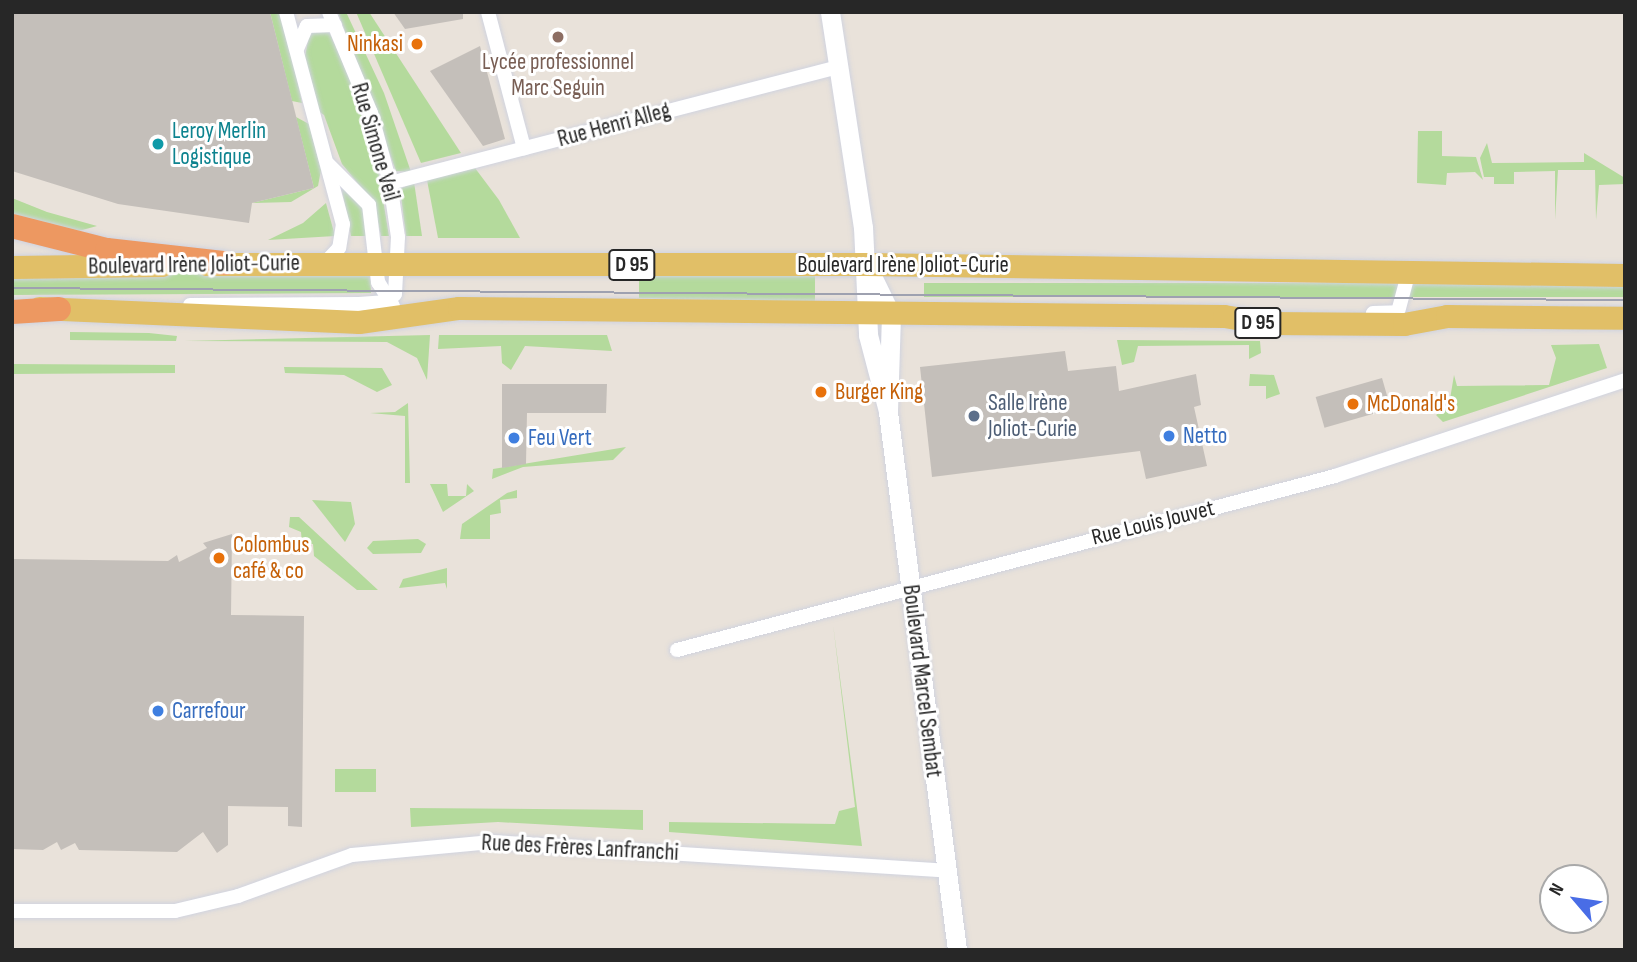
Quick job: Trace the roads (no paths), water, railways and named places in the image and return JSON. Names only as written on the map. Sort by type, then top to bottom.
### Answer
[{"type":"highway","points":[[12,226],[107,250],[225,263]]},
{"type":"highway","points":[[12,309],[59,309]]},
{"type":"main road","name":"Boulevard Irène Joliot-Curie","points":[[12,267],[225,263],[866,264],[1625,275]]},
{"type":"main road","name":"Boulevard Irène Joliot-Curie","points":[[59,309],[359,322],[396,307],[866,315],[1224,316],[1266,323],[1404,324],[1447,316],[1625,318]]},
{"type":"street","name":"Rue Simone Veil","points":[[286,12],[328,164],[343,236],[325,263]]},
{"type":"street","points":[[488,12],[524,148]]},
{"type":"street","name":"Boulevard Marcel Sembat","points":[[830,12],[866,264],[866,315],[877,389],[888,412]]},
{"type":"street","name":"Rue Simone Veil","points":[[296,54],[307,26],[332,18],[371,113],[390,183],[387,263]]},
{"type":"street","name":"Rue Henri Alleg","points":[[390,183],[838,67]]},
{"type":"street","name":"Rue Simone Veil","points":[[328,164],[369,205],[387,263]]},
{"type":"street","points":[[387,263],[396,307]]},
{"type":"street","points":[[387,263],[396,307]]},
{"type":"street","name":"Boulevard Marcel Sembat","points":[[866,264],[891,315],[888,412],[957,950]]},
{"type":"street","name":"Boulevard Irène Joliot-Curie","points":[[1224,316],[1398,312],[1409,271]]},
{"type":"street","name":"Rue Louis Jouvet","points":[[677,650],[1335,476],[1625,380]]},
{"type":"street","name":"Rue des Frères Lanfranchi","points":[[12,911],[175,911],[238,896],[352,855],[491,842],[947,871]]},
{"type":"tram line","points":[[12,288],[1625,300]]},
{"type":"place","name":"Lycée professionnel Marc Seguin","points":[[558,37]]},
{"type":"place","name":"Ninkasi","points":[[417,44]]},
{"type":"place","name":"Leroy Merlin Logistique","points":[[158,144]]},
{"type":"place","name":"Burger King","points":[[821,392]]},
{"type":"place","name":"McDonald's","points":[[1353,404]]},
{"type":"place","name":"Salle Irène Joliot-Curie","points":[[974,416]]},
{"type":"place","name":"Netto","points":[[1169,436]]},
{"type":"place","name":"Feu Vert","points":[[514,438]]},
{"type":"place","name":"Colombus café & co","points":[[219,558]]},
{"type":"place","name":"Carrefour","points":[[158,711]]}]
